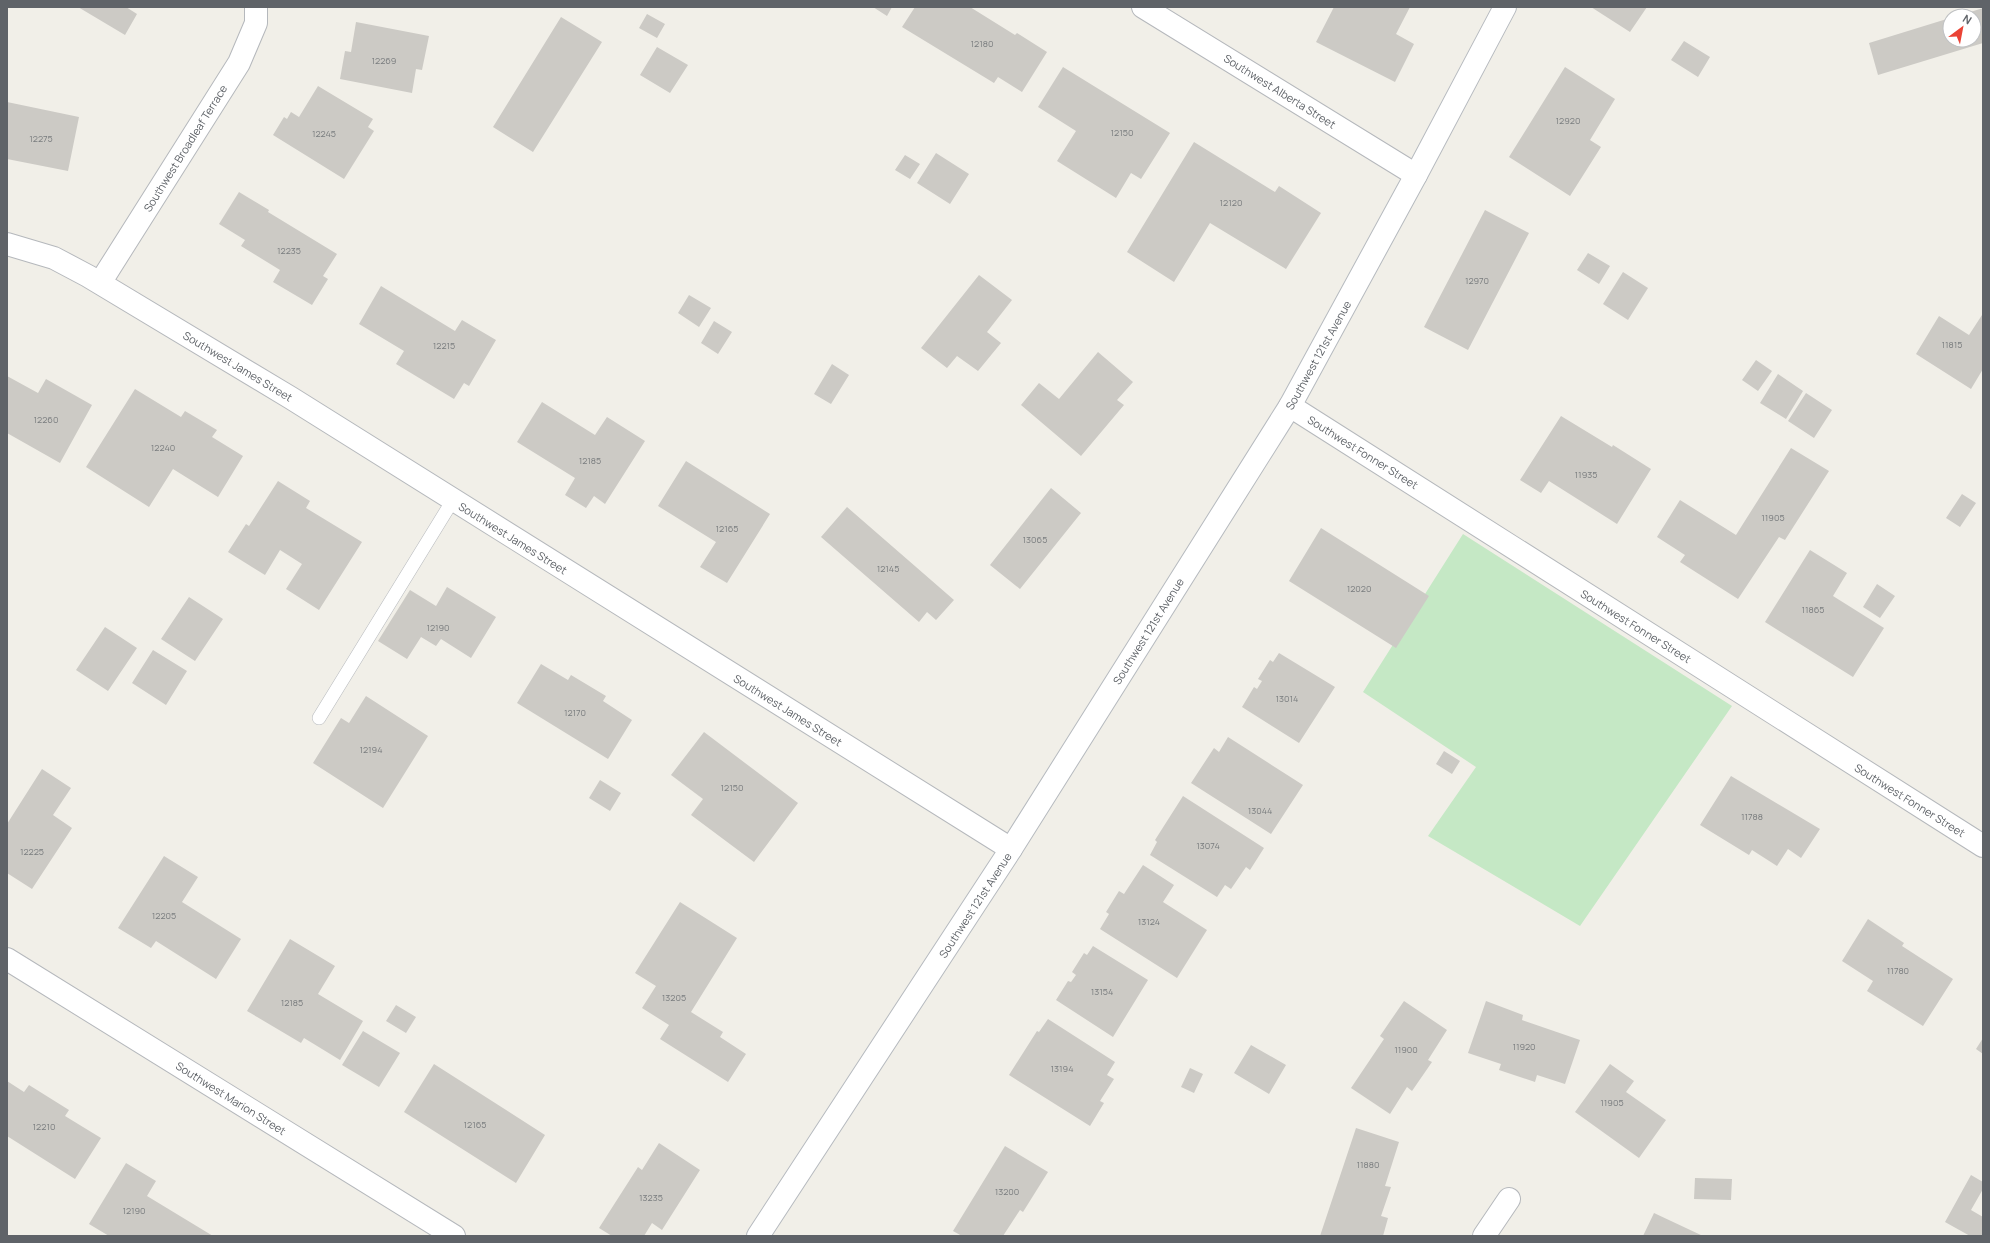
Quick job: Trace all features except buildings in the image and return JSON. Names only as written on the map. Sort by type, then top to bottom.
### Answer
[{"type":"street","name":"Southwest Broadleaf Terrace","points":[[100,283],[239,63],[256,23],[256,7]]},
{"type":"street","name":"Southwest Alberta Street","points":[[1143,7],[1416,175]]},
{"type":"street","name":"Southwest 121st Avenue","points":[[758,1236],[1011,849],[1290,406],[1416,175],[1505,7]]},
{"type":"street","name":"Southwest James Street","points":[[7,244],[54,258],[100,283],[291,398],[1011,849]]},
{"type":"street","name":"Southwest Fonner Street","points":[[1290,406],[1983,846]]},
{"type":"street","name":"Southwest Marion Street","points":[[7,959],[454,1236]]},
{"type":"street","points":[[1484,1236],[1509,1199]]},
{"type":"lane","points":[[319,718],[453,500]]},
{"type":"green space","points":[[1463,534],[1732,706],[1580,926],[1428,836],[1476,767],[1363,692]]}]
